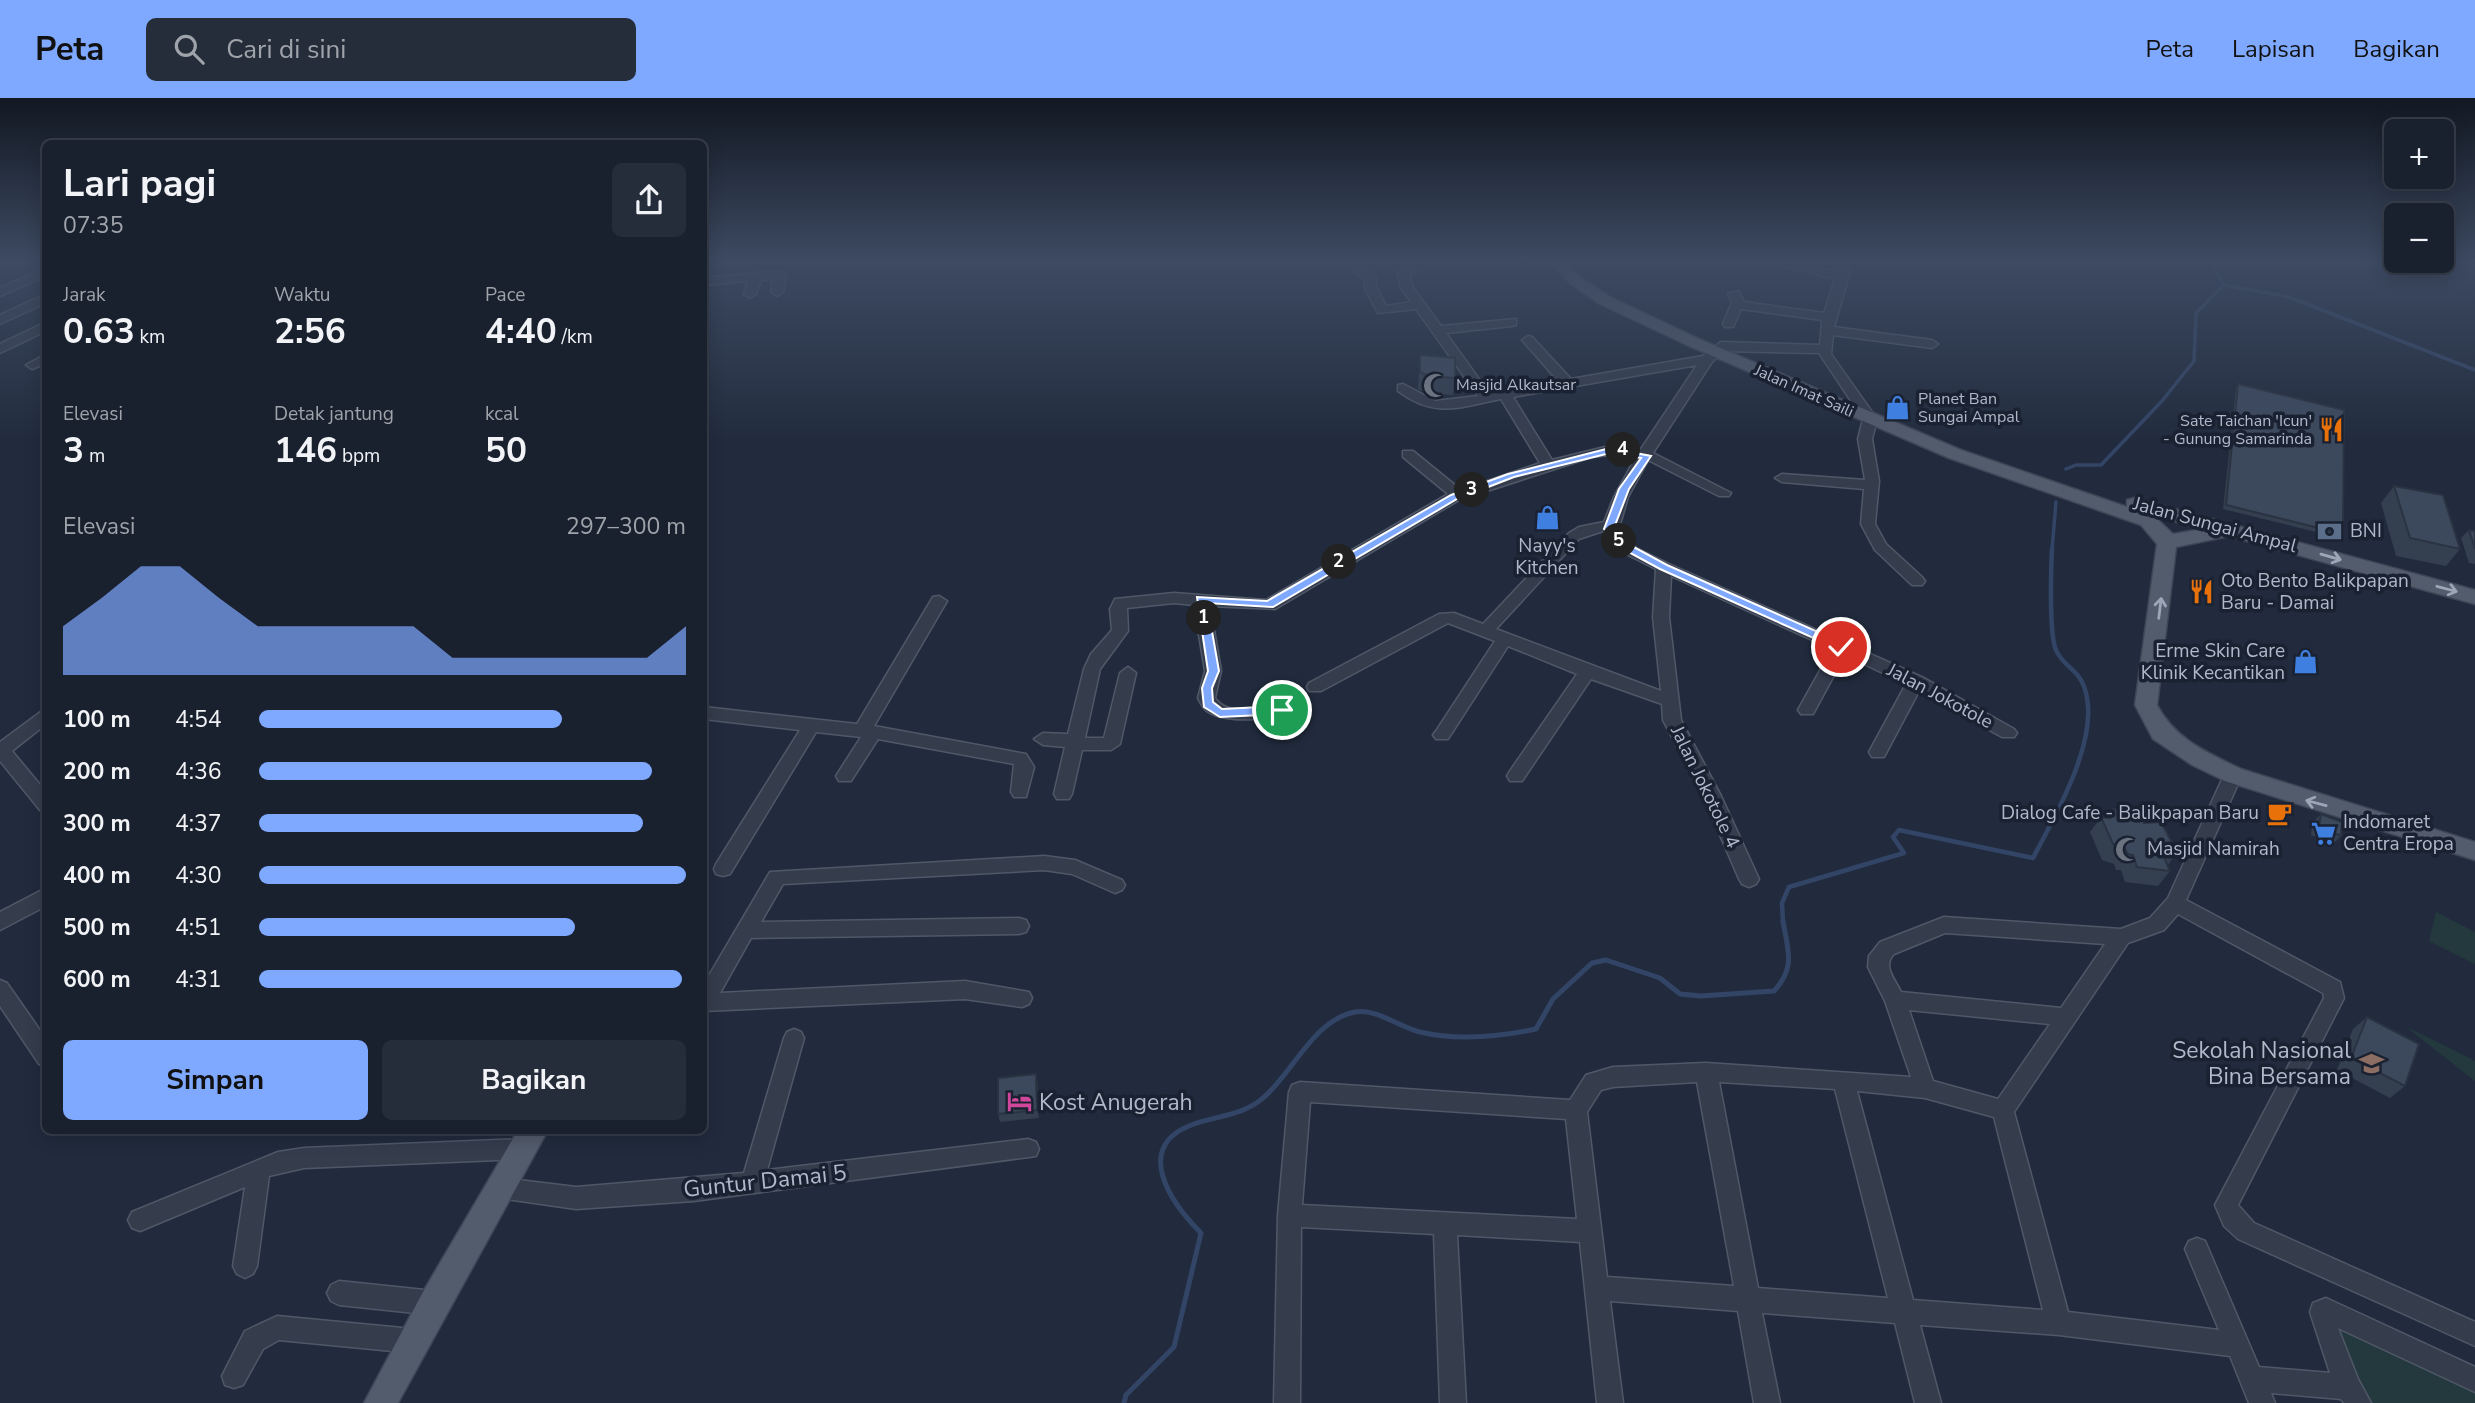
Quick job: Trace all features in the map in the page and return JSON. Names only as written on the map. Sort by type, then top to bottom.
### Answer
[{"type":"main road","name":"Jalan Imat Saili","points":[[1653,322],[1864,412]]},
{"type":"main road","name":"Jalan Sungai Ampal","points":[[1864,412],[2011,471],[2067,490],[2235,530],[2475,597]]},
{"type":"main road","points":[[2067,490],[2140,517],[2164,538],[2235,530]]},
{"type":"main road","points":[[2164,538],[2146,705],[2161,733],[2200,759],[2233,775],[2475,851]]},
{"type":"main road","points":[[380,1403],[434,1303],[529,1140]]},
{"type":"street","points":[[1432,322],[1486,398]]},
{"type":"street","points":[[1438,330],[1512,322]]},
{"type":"street","points":[[1820,322],[1932,344]]},
{"type":"street","points":[[1828,324],[1824,349],[1828,362],[1864,412],[1871,485],[1867,512],[1872,535],[1892,559],[1917,581]]},
{"type":"street","points":[[0,349],[42,328]]},
{"type":"street","points":[[1528,340],[1569,385]]},
{"type":"street","points":[[1404,388],[1415,398],[1432,406],[1569,385],[1717,351],[1824,349]]},
{"type":"street","points":[[1485,631],[1574,536],[1584,530],[1610,525],[1624,489],[1647,456],[1667,418],[1717,351]]},
{"type":"street","points":[[32,365],[42,360]]},
{"type":"street","points":[[1505,395],[1548,465]]},
{"type":"street","points":[[1063,794],[1092,669],[1097,658],[1120,631],[1119,605],[1163,599],[1201,599],[1263,606],[1274,603],[1458,495],[1548,465],[1610,450],[1647,456],[1724,493]]},
{"type":"street","points":[[1408,454],[1458,495]]},
{"type":"street","points":[[1782,478],[1871,485]]},
{"type":"street","name":"Jalan Jokotole","points":[[1610,525],[1610,532],[1625,546],[1664,567],[1916,681],[2008,733]]},
{"type":"street","name":"Jalan Jokotole 4","points":[[1664,567],[1661,617],[1668,699],[1679,735],[1712,796],[1749,879]]},
{"type":"street","points":[[1201,599],[1213,671],[1206,698],[1216,711],[1274,712],[1297,702]]},
{"type":"street","points":[[845,776],[939,601]]},
{"type":"street","points":[[1315,687],[1445,618],[1454,618],[1587,672],[1668,699]]},
{"type":"street","points":[[1443,735],[1504,640]]},
{"type":"street","points":[[1807,710],[1841,647]]},
{"type":"street","points":[[1516,776],[1587,672]]},
{"type":"street","points":[[1043,739],[1111,744],[1128,673]]},
{"type":"street","points":[[1878,752],[1916,681]]},
{"type":"street","points":[[707,713],[868,731],[1020,759],[1025,767],[1020,792]]},
{"type":"street","points":[[42,717],[0,751],[42,800]]},
{"type":"street","points":[[723,869],[811,726]]},
{"type":"street","points":[[1925,1088],[1895,1000],[1878,967],[1880,956],[1887,948],[1944,925],[2121,937],[2157,924],[2175,903],[2233,775]]},
{"type":"street","points":[[707,996],[773,880],[779,877],[1044,863],[1075,867],[1115,885]]},
{"type":"street","points":[[0,922],[42,898]]},
{"type":"street","points":[[2175,903],[2333,988],[2334,998],[2226,1205],[2232,1218],[2246,1231],[2475,1334]]},
{"type":"street","points":[[744,930],[1019,926]]},
{"type":"street","points":[[2059,1323],[2003,1110],[2121,937]]},
{"type":"street","points":[[0,989],[42,1051]]},
{"type":"street","points":[[707,1001],[965,990],[1022,998]]},
{"type":"street","points":[[1895,1000],[2067,1017]]},
{"type":"street","points":[[752,1183],[794,1038]]},
{"type":"street","points":[[1610,1403],[1576,1110],[1594,1082],[1613,1077],[1706,1072],[1843,1080],[1925,1088],[2003,1110]]},
{"type":"street","points":[[1706,1072],[1767,1403]]},
{"type":"street","points":[[1843,1080],[1928,1403]]},
{"type":"street","points":[[1287,1403],[1290,1215],[1300,1092],[1576,1110]]},
{"type":"street","points":[[140,1220],[259,1170],[303,1158],[529,1140]]},
{"type":"street","name":"Guntur Damai 5","points":[[501,1189],[576,1198],[752,1183],[1028,1149]]},
{"type":"street","points":[[245,1266],[259,1170]]},
{"type":"street","points":[[1290,1215],[1589,1231]]},
{"type":"street","points":[[1445,1223],[1453,1403]]},
{"type":"street","points":[[2197,1249],[2262,1403]]},
{"type":"street","points":[[1597,1288],[2059,1323],[2236,1344]]},
{"type":"street","points":[[339,1293],[434,1303]]},
{"type":"street","points":[[2353,1395],[2323,1320],[2322,1312],[2326,1310],[2475,1380]]},
{"type":"street","points":[[234,1376],[254,1340],[277,1328],[413,1341]]},
{"type":"street","points":[[2250,1379],[2353,1395]]},
{"type":"green space","points":[[2436,912],[2475,932],[2475,964],[2429,941]]},
{"type":"green space","points":[[2405,1026],[2475,1061],[2475,1081]]},
{"type":"green space","points":[[2328,1314],[2475,1384],[2475,1403],[2361,1403]]},
{"type":"building","points":[[1420,355],[1455,358],[1455,378],[1428,376],[1420,372]]},
{"type":"building","points":[[2238,384],[2344,410],[2343,534],[2226,505]]},
{"type":"building","points":[[2394,486],[2443,495],[2460,549],[2410,538]]},
{"type":"building","points":[[2469,530],[2475,531],[2475,549]]},
{"type":"building","points":[[2113,809],[2129,810],[2132,817],[2142,817],[2144,823],[2161,822],[2177,852],[2163,855],[2170,871],[2137,867],[2133,855],[2113,844],[2101,817],[2110,818],[2106,812],[2112,813]]},
{"type":"building","points":[[2321,814],[2342,822],[2341,836],[2319,826]]},
{"type":"building","points":[[2367,1017],[2419,1044],[2405,1086],[2351,1058]]},
{"type":"building","name":"Kost Anugerah","points":[[1036,1074],[1037,1110],[998,1114],[998,1078]]},
{"type":"waterway","points":[[2066,469],[2076,465],[2101,465],[2162,401],[2194,361],[2196,322]]},
{"type":"waterway","points":[[2352,322],[2475,370]]},
{"type":"waterway","points":[[2052,550],[2056,502]]},
{"type":"waterway","points":[[1783,923],[1782,903],[1789,887],[1904,853],[1893,837],[1899,830],[2033,858],[2072,780],[2080,759],[2088,717],[2085,688],[2059,656],[2054,642],[2051,601],[2052,548]]},
{"type":"waterway","points":[[1124,1403],[1126,1395],[1174,1347],[1201,1233],[1178,1206],[1163,1176],[1161,1160],[1164,1146],[1175,1134],[1194,1124],[1239,1112],[1256,1104],[1274,1087],[1315,1036],[1340,1017],[1355,1012],[1379,1015],[1412,1030],[1434,1035],[1493,1036],[1536,1029],[1553,999],[1592,963],[1606,960],[1660,978],[1680,994],[1701,996],[1774,991],[1788,966],[1783,921]]},
{"type":"place","name":"Masjid Alkautsar","points":[[1436,385]]},
{"type":"place","name":"Planet Ban Sungai Ampal","points":[[1898,408]]},
{"type":"place","name":"Sate Taichan 'Icun' - Gunung Samarinda","points":[[2332,430]]},
{"type":"place","name":"Nayy's Kitchen","points":[[1547,518]]},
{"type":"place","name":"BNI","points":[[2330,531]]},
{"type":"place","name":"Oto Bento Balikpapan Baru - Damai","points":[[2201,592]]},
{"type":"place","name":"Erme Skin Care Klinik Kecantikan","points":[[2305,662]]},
{"type":"place","name":"Dialog Cafe - Balikpapan Baru","points":[[2279,813]]},
{"type":"place","name":"Indomaret Centra Eropa","points":[[2323,833]]},
{"type":"place","name":"Masjid Namirah","points":[[2127,849]]},
{"type":"place","name":"Sekolah Nasional Bina Bersama","points":[[2371,1063]]},
{"type":"place","name":"Kost Anugerah","points":[[1019,1102]]},
{"type":"route","points":[[1282,710],[1220,713],[1208,704],[1207,688],[1213,671],[1201,599],[1269,605],[1454,497],[1511,475],[1610,450],[1647,456],[1634,472],[1616,507],[1609,529],[1613,536],[1631,551],[1841,647]]}]
